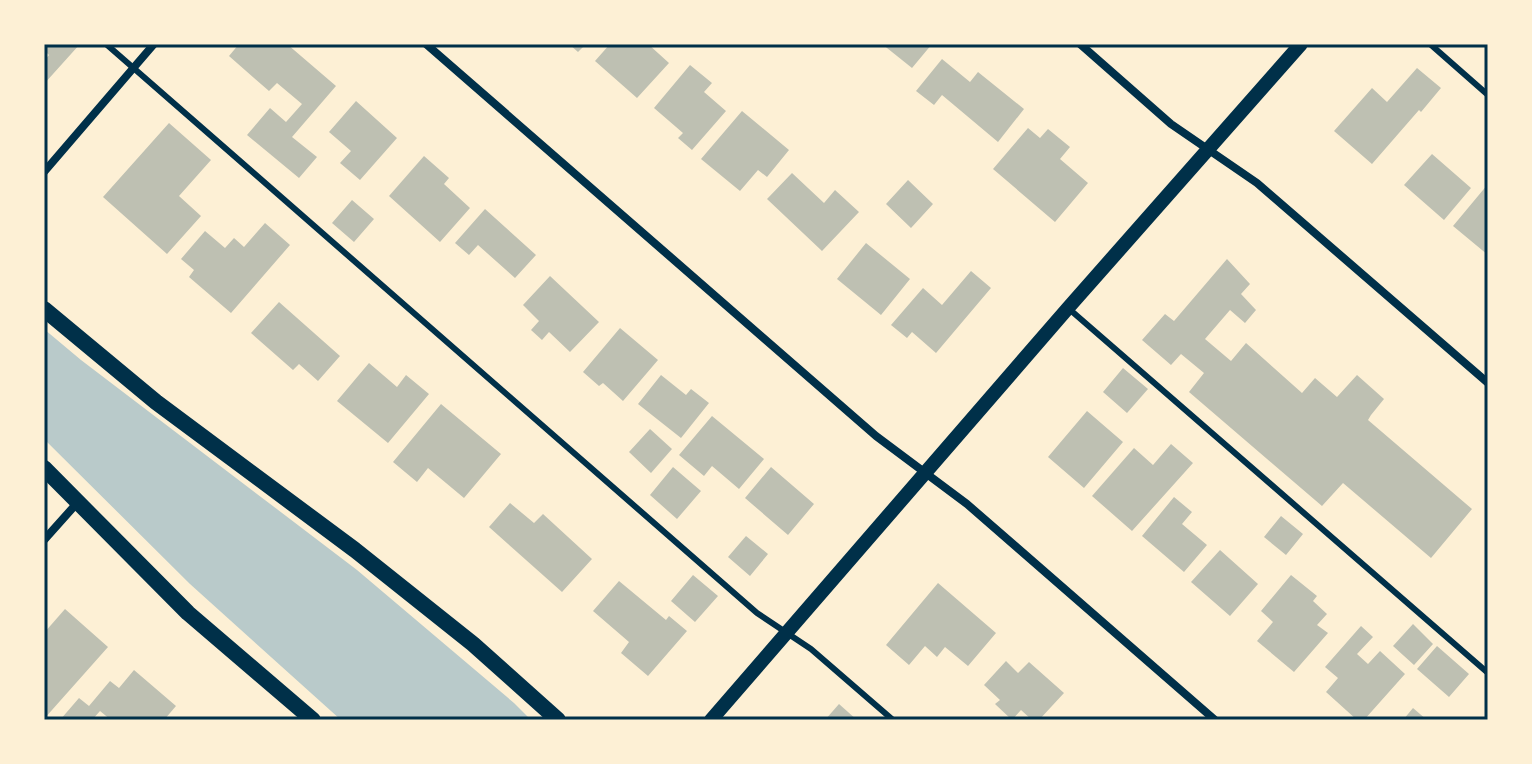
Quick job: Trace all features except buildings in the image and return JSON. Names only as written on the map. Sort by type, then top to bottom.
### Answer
[{"type":"main road","points":[[44,309],[156,402],[355,550],[473,644],[558,720]]},
{"type":"main road","points":[[44,468],[188,613],[313,720]]},
{"type":"street","points":[[44,172],[154,44]]},
{"type":"street","points":[[426,44],[876,436],[967,504],[1215,720]]},
{"type":"street","points":[[1080,44],[1171,124],[1257,183],[1488,383]]},
{"type":"street","points":[[711,720],[1301,44]]},
{"type":"street","points":[[44,540],[78,501]]},
{"type":"lane","points":[[106,44],[757,613],[811,649],[893,720]]},
{"type":"lane","points":[[1430,44],[1488,95]]},
{"type":"lane","points":[[1068,308],[1488,673]]},
{"type":"shaded area","points":[[44,329],[357,570],[531,720],[341,720],[190,584],[44,439]]}]
